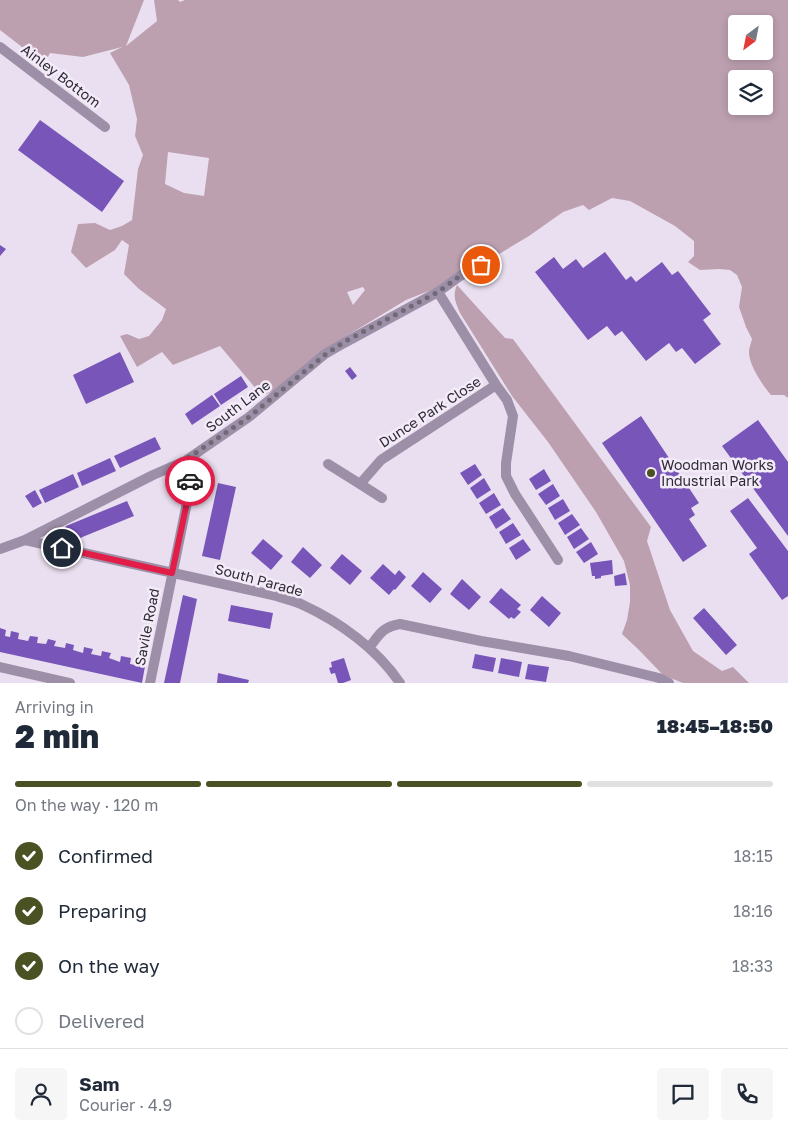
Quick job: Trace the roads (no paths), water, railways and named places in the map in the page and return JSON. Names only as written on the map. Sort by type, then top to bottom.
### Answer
[{"type":"street","name":"Ainley Bottom","points":[[0,47],[105,127]]},
{"type":"street","name":"South Lane","points":[[0,549],[25,540],[153,474],[185,460],[249,417],[326,354],[344,342],[438,292],[460,276],[481,265]]},
{"type":"street","points":[[438,292],[506,400],[513,416],[506,463],[506,476],[515,494],[558,560]]},
{"type":"street","name":"Dunce Park Close","points":[[360,484],[381,460],[496,385]]},
{"type":"street","name":"Savile Road","points":[[150,683],[190,488],[190,467],[185,460]]},
{"type":"street","points":[[328,464],[382,498]]},
{"type":"street","name":"South Parade","points":[[25,540],[277,596],[301,604],[347,630],[369,648],[395,675],[400,683]]},
{"type":"street","points":[[369,648],[380,633],[390,625],[400,624],[482,641],[570,656],[659,678],[669,683]]},
{"type":"street","points":[[0,667],[70,683]]},
{"type":"place","name":"Woodman Works Industrial Park","points":[[651,473]]}]
